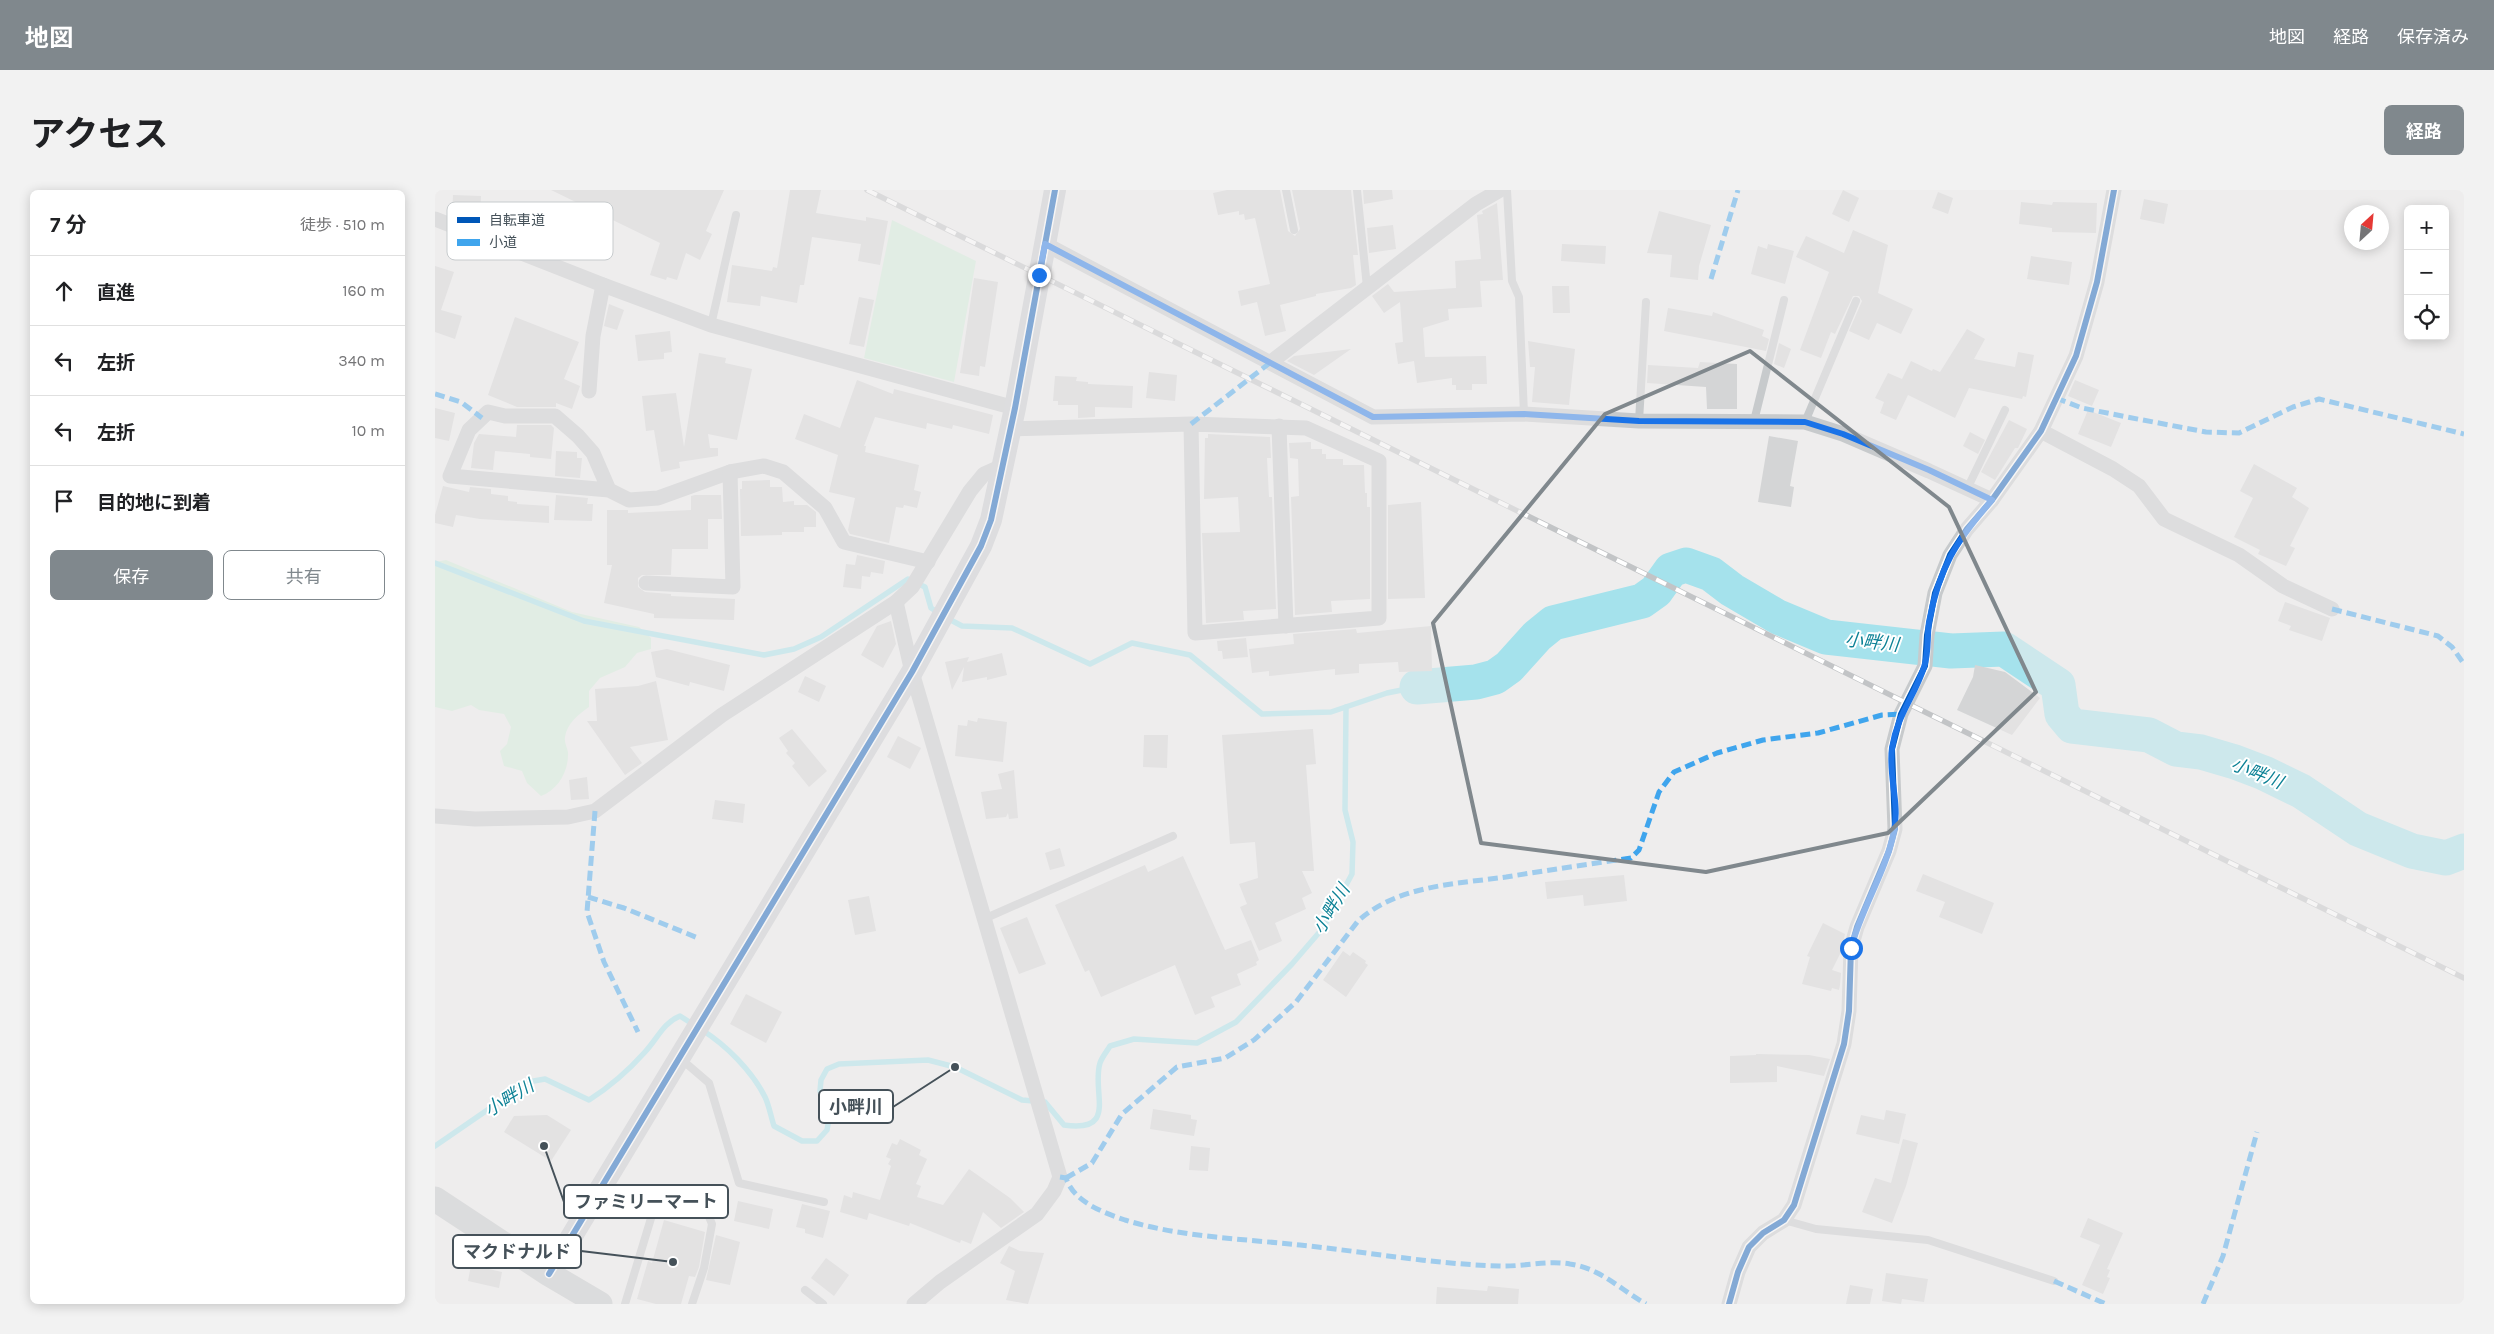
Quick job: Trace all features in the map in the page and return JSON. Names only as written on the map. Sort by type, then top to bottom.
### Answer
[{"type":"main road","points":[[435,1199],[549,1274],[600,1304]]},
{"type":"street","points":[[549,1274],[912,672],[950,607],[981,546],[991,520],[1012,419],[1055,190]]},
{"type":"street","points":[[1271,362],[1476,204],[1500,190]]},
{"type":"street","points":[[1729,1304],[1738,1272],[1749,1247],[1763,1233],[1784,1220],[1794,1205],[1844,1044],[1849,1011],[1851,948],[1857,927],[1889,851],[1895,829],[1892,749],[1901,714],[1925,662],[1927,635],[1935,594],[1950,555],[1967,529],[1992,500],[2041,431],[2076,356],[2097,282],[2113,190]]},
{"type":"street","points":[[435,219],[447,224]]},
{"type":"street","points":[[1045,244],[1373,417],[1524,414],[1639,421],[1805,422],[1843,434],[1968,487],[1992,500]]},
{"type":"street","points":[[539,260],[711,325],[1012,419],[1279,426],[1306,428],[1379,461],[1379,618],[1195,633],[1191,424]]},
{"type":"street","points":[[589,391],[593,336],[603,285]]},
{"type":"street","points":[[609,490],[593,453],[578,436],[555,416],[505,416],[488,412],[469,430],[450,476],[609,490],[629,500],[658,498],[730,472],[764,466],[783,472],[825,508],[844,542],[928,562]]},
{"type":"street","points":[[1279,426],[1286,626]]},
{"type":"street","points":[[2041,431],[2113,469],[2139,486],[2164,519],[2239,554],[2283,586],[2332,609]]},
{"type":"street","points":[[435,816],[475,819],[568,817],[595,811],[722,715],[896,602],[916,582],[971,491],[984,474],[1002,466]]},
{"type":"street","points":[[646,583],[733,587],[730,472]]},
{"type":"street","points":[[896,602],[912,672],[986,918],[1060,1177],[1054,1191],[1037,1214],[940,1282],[913,1304]]},
{"type":"lane","points":[[1286,190],[1295,230]]},
{"type":"lane","points":[[1357,190],[1367,287]]},
{"type":"lane","points":[[1507,190],[1512,281],[1519,297],[1524,414]]},
{"type":"lane","points":[[711,325],[736,215]]},
{"type":"lane","points":[[1754,421],[1784,300]]},
{"type":"lane","points":[[1805,422],[1856,301]]},
{"type":"lane","points":[[1639,421],[1646,302]]},
{"type":"lane","points":[[1968,487],[2005,410]]},
{"type":"lane","points":[[986,918],[1173,836]]},
{"type":"lane","points":[[679,1058],[709,1083],[739,1183],[824,1202]]},
{"type":"lane","points":[[625,1304],[653,1215],[667,1204],[683,1200],[696,1203],[707,1212],[712,1224],[703,1268],[692,1304]]},
{"type":"lane","points":[[1784,1220],[1816,1229],[1928,1240],[2054,1281]]},
{"type":"lane","points":[[805,1290],[823,1304]]},
{"type":"highlighted area","points":[[1750,351],[1949,507],[2036,692],[1888,833],[1706,872],[1481,843],[1433,623],[1605,414]]},
{"type":"green space","points":[[892,220],[976,261],[954,382],[864,358]]},
{"type":"green space","points":[[446,560],[572,612],[639,627],[651,638],[651,649],[637,653],[625,667],[600,678],[589,691],[589,707],[574,719],[566,732],[565,741],[568,759],[564,773],[553,789],[541,796],[527,783],[522,771],[504,766],[500,751],[507,744],[511,727],[504,714],[479,710],[471,705],[452,711],[435,707],[435,562]]},
{"type":"building","points":[[551,190],[724,190],[706,231],[712,234],[700,260],[686,253],[677,280],[667,277],[666,280],[650,275],[660,243],[613,220],[613,202],[576,202]]},
{"type":"building","points":[[790,190],[821,190],[816,213],[866,221],[866,217],[888,221],[880,265],[858,261],[861,244],[812,237],[804,285],[800,285],[797,303],[761,296],[760,306],[727,302],[732,265],[772,271],[773,267],[777,268]]},
{"type":"building","points":[[1227,190],[1280,190],[1288,231],[1295,236],[1300,229],[1292,190],[1351,190],[1358,255],[1353,255],[1356,285],[1351,288],[1316,294],[1316,296],[1280,305],[1286,331],[1265,336],[1257,302],[1241,306],[1238,291],[1270,284],[1255,218],[1245,220],[1244,214],[1239,215],[1239,211],[1218,215],[1213,193]]},
{"type":"building","points":[[1363,190],[1392,190],[1393,199],[1364,204]]},
{"type":"building","points":[[1843,190],[1859,198],[1849,222],[1832,214]]},
{"type":"building","points":[[1938,192],[1953,198],[1948,214],[1932,208]]},
{"type":"building","points":[[453,195],[481,196],[481,202],[453,202]]},
{"type":"building","points":[[2144,199],[2168,204],[2164,224],[2140,219]]},
{"type":"building","points":[[2021,202],[2052,205],[2053,202],[2097,203],[2096,233],[2052,232],[2052,228],[2019,224]]},
{"type":"building","points":[[1497,203],[1503,280],[1480,281],[1482,307],[1448,309],[1449,320],[1423,328],[1425,357],[1486,356],[1487,384],[1472,384],[1472,390],[1456,390],[1456,385],[1452,385],[1452,378],[1417,383],[1414,361],[1398,364],[1395,343],[1403,342],[1400,302],[1384,313],[1372,296],[1388,284],[1394,292],[1456,288],[1455,261],[1481,259],[1477,215],[1483,214],[1482,211]]},
{"type":"building","points":[[1659,211],[1711,225],[1699,266],[1698,280],[1670,277],[1672,255],[1647,253]]},
{"type":"building","points":[[1393,225],[1396,249],[1369,253],[1367,228]]},
{"type":"building","points":[[1853,230],[1888,245],[1878,293],[1913,309],[1901,334],[1877,323],[1869,340],[1849,331],[1862,301],[1859,296],[1853,296],[1835,334],[1831,332],[1821,358],[1800,350],[1829,272],[1796,257],[1806,236],[1844,253]]},
{"type":"building","points":[[1562,244],[1606,246],[1605,264],[1561,261]]},
{"type":"building","points":[[1768,244],[1794,251],[1785,284],[1751,274],[1758,246],[1767,249]]},
{"type":"building","points":[[2031,256],[2072,262],[2069,285],[2027,279]]},
{"type":"building","points":[[435,266],[454,272],[441,310],[462,316],[455,339],[435,332]]},
{"type":"building","points":[[974,278],[998,282],[985,367],[980,366],[979,376],[960,373]]},
{"type":"building","points":[[1552,286],[1569,286],[1570,313],[1553,313]]},
{"type":"building","points":[[859,297],[874,300],[864,347],[849,344]]},
{"type":"building","points":[[609,304],[624,310],[617,330],[604,326]]},
{"type":"building","points":[[1668,308],[1712,316],[1713,312],[1764,330],[1762,336],[1769,339],[1766,351],[1664,331]]},
{"type":"building","points":[[515,317],[579,342],[564,379],[580,386],[572,409],[556,403],[556,407],[517,407],[488,395]]},
{"type":"building","points":[[1967,329],[1985,339],[1974,359],[2015,367],[2018,352],[2034,355],[2026,397],[2023,396],[2022,399],[1969,388],[1955,418],[1908,395],[1896,420],[1880,413],[1884,402],[1875,398],[1888,373],[1902,379],[1911,361],[1932,371],[1933,369],[1940,372]]},
{"type":"building","points":[[670,331],[672,352],[664,353],[664,359],[638,361],[635,335]]},
{"type":"building","points":[[1528,341],[1575,349],[1569,405],[1532,402],[1535,367],[1530,367]]},
{"type":"building","points":[[1779,343],[1791,349],[1784,368],[1774,364]]},
{"type":"building","points":[[1351,349],[1314,375],[1287,361],[1294,356]]},
{"type":"building","points":[[699,353],[726,358],[725,363],[752,369],[737,440],[708,434],[710,448],[718,448],[718,456],[679,462],[680,468],[661,472],[654,430],[646,431],[642,396],[676,393],[684,447]]},
{"type":"building","points":[[1700,362],[1737,364],[1737,409],[1707,409],[1706,387],[1647,383],[1648,365],[1698,368]]},
{"type":"building","points":[[1149,372],[1177,375],[1175,401],[1146,398]]},
{"type":"building","points":[[1055,376],[1077,377],[1076,381],[1088,382],[1088,384],[1133,386],[1132,408],[1095,407],[1095,417],[1078,418],[1078,405],[1058,405],[1058,401],[1053,401]]},
{"type":"building","points":[[857,380],[893,394],[894,389],[993,415],[989,434],[953,425],[952,429],[927,423],[926,429],[875,417],[864,446],[866,446],[865,452],[919,465],[914,490],[921,492],[917,508],[904,505],[903,508],[896,507],[889,543],[850,534],[848,530],[855,498],[829,492],[838,455],[795,439],[804,414],[840,428]]},
{"type":"building","points":[[2075,380],[2099,390],[2092,406],[2068,396]]},
{"type":"building","points":[[435,408],[455,413],[449,441],[435,438]]},
{"type":"building","points":[[2088,410],[2121,423],[2111,447],[2078,434]]},
{"type":"building","points":[[2009,420],[2027,429],[2018,448],[2015,448],[1995,480],[1981,472]]},
{"type":"building","points":[[517,425],[551,425],[554,428],[551,459],[530,457],[530,454],[495,451],[493,470],[471,468],[474,443],[479,434],[516,437]]},
{"type":"building","points":[[1970,432],[1985,440],[1978,454],[1963,446]]},
{"type":"building","points":[[1208,434],[1270,437],[1271,458],[1267,458],[1269,497],[1272,497],[1276,609],[1243,611],[1244,620],[1206,623],[1202,533],[1240,532],[1238,497],[1204,499],[1205,438],[1208,438]]},
{"type":"building","points":[[1769,436],[1798,441],[1790,486],[1794,487],[1791,507],[1758,502]]},
{"type":"building","points":[[1311,442],[1311,449],[1322,449],[1322,454],[1326,454],[1326,459],[1343,459],[1343,465],[1364,465],[1367,507],[1370,507],[1370,599],[1331,601],[1332,612],[1295,615],[1291,497],[1299,496],[1298,459],[1290,458],[1289,443]]},
{"type":"building","points":[[556,451],[577,452],[577,458],[582,458],[580,478],[555,476]]},
{"type":"building","points":[[2254,464],[2297,488],[2292,497],[2309,508],[2290,546],[2295,548],[2286,566],[2258,554],[2260,550],[2234,537],[2253,498],[2240,491]]},
{"type":"building","points":[[770,480],[770,487],[782,487],[783,502],[794,501],[794,505],[807,505],[816,512],[816,527],[804,527],[804,532],[782,532],[782,535],[741,536],[740,489],[742,489],[742,481]]},
{"type":"building","points":[[443,486],[469,492],[470,487],[491,489],[491,494],[508,496],[508,501],[517,502],[517,504],[549,506],[549,523],[480,519],[456,515],[453,527],[435,523],[435,515]]},
{"type":"building","points":[[556,495],[588,498],[587,504],[593,504],[592,521],[554,520]]},
{"type":"building","points":[[721,495],[722,519],[708,519],[708,549],[672,549],[671,575],[642,575],[638,578],[638,587],[645,592],[671,594],[671,596],[735,599],[734,620],[654,618],[654,614],[604,603],[612,565],[607,565],[607,510],[628,510],[628,513],[691,510],[691,496]]},
{"type":"building","points":[[1421,502],[1425,598],[1388,599],[1388,505]]},
{"type":"building","points":[[857,555],[885,561],[883,574],[871,572],[870,577],[862,576],[861,589],[843,587],[846,564],[855,565]]},
{"type":"building","points":[[2285,602],[2330,618],[2322,641],[2289,630],[2291,626],[2278,621]]},
{"type":"building","points":[[891,621],[896,644],[883,668],[861,655],[877,626]]},
{"type":"building","points":[[1431,626],[1432,671],[1399,672],[1398,662],[1359,664],[1359,673],[1335,675],[1335,669],[1269,676],[1269,671],[1252,673],[1249,649],[1294,644],[1293,634],[1356,629],[1357,633]]},
{"type":"building","points":[[1246,638],[1248,657],[1223,659],[1222,651],[1218,651],[1217,641]]},
{"type":"building","points":[[667,649],[730,665],[724,691],[690,682],[689,686],[656,677],[651,652]]},
{"type":"building","points":[[1002,653],[1007,675],[987,680],[987,677],[962,682],[964,667],[952,690],[945,662],[969,657],[967,662]]},
{"type":"building","points":[[1975,665],[2005,672],[2040,698],[2012,735],[1957,710],[1973,677]]},
{"type":"building","points":[[805,676],[826,686],[819,702],[798,692]]},
{"type":"building","points":[[656,681],[668,740],[630,747],[642,763],[625,775],[587,721],[597,721],[595,689],[638,686]]},
{"type":"building","points":[[978,718],[1007,722],[1003,762],[955,756],[958,725],[967,726],[968,720],[977,722]]},
{"type":"building","points":[[792,729],[827,771],[809,787],[792,766],[795,763],[786,753],[788,751],[779,738]]},
{"type":"building","points":[[1313,729],[1316,764],[1306,765],[1314,871],[1302,871],[1312,893],[1302,898],[1306,909],[1275,923],[1282,941],[1259,951],[1240,907],[1247,904],[1239,884],[1258,878],[1255,842],[1230,844],[1222,735]]},
{"type":"building","points":[[1144,735],[1168,735],[1167,768],[1143,767]]},
{"type":"building","points":[[898,736],[921,748],[910,769],[887,757]]},
{"type":"building","points":[[1014,770],[1018,818],[1009,819],[1008,813],[1006,817],[986,819],[981,792],[1002,789],[998,774]]},
{"type":"building","points":[[587,777],[589,799],[571,800],[569,780]]},
{"type":"building","points":[[715,800],[745,804],[743,823],[712,819]]},
{"type":"building","points":[[1060,848],[1065,866],[1050,870],[1045,853]]},
{"type":"building","points":[[1183,856],[1225,950],[1251,940],[1259,960],[1256,962],[1257,965],[1237,974],[1241,985],[1211,997],[1215,1007],[1195,1015],[1175,965],[1101,997],[1089,970],[1085,972],[1055,905],[1145,865],[1148,872]]},
{"type":"building","points":[[1923,874],[1994,903],[1982,934],[1939,917],[1945,902],[1916,891]]},
{"type":"building","points":[[1624,875],[1627,901],[1584,906],[1583,895],[1547,899],[1545,882]]},
{"type":"building","points":[[869,896],[876,931],[855,935],[848,900]]},
{"type":"building","points":[[1027,917],[1046,964],[1019,974],[1000,928]]},
{"type":"building","points":[[1823,923],[1845,934],[1841,952],[1832,970],[1841,973],[1839,990],[1832,988],[1831,991],[1802,984],[1810,957],[1807,956]]},
{"type":"building","points":[[1343,951],[1350,956],[1353,952],[1366,961],[1365,963],[1368,965],[1346,997],[1323,980]]},
{"type":"building","points":[[746,994],[782,1012],[766,1043],[730,1024]]},
{"type":"building","points":[[1756,1054],[1809,1055],[1830,1059],[1824,1076],[1777,1066],[1777,1082],[1730,1083],[1730,1056]]},
{"type":"building","points":[[1153,1109],[1191,1115],[1191,1119],[1197,1120],[1194,1136],[1150,1129]]},
{"type":"building","points":[[1886,1110],[1906,1114],[1899,1144],[1856,1134],[1861,1115],[1884,1120]]},
{"type":"building","points":[[547,1115],[571,1130],[551,1161],[504,1132],[514,1116]]},
{"type":"building","points":[[900,1139],[921,1150],[919,1155],[927,1159],[916,1184],[921,1186],[917,1197],[943,1205],[969,1169],[1010,1198],[1024,1212],[1001,1228],[983,1212],[971,1244],[961,1240],[960,1243],[910,1223],[909,1226],[869,1213],[867,1220],[840,1212],[844,1195],[852,1198],[853,1192],[880,1200],[891,1166],[888,1164],[891,1159],[886,1157],[892,1143],[897,1145]]},
{"type":"building","points":[[1903,1139],[1918,1143],[1906,1186],[1892,1223],[1862,1212],[1875,1178],[1891,1183]]},
{"type":"building","points":[[1191,1146],[1210,1148],[1208,1171],[1189,1170]]},
{"type":"building","points":[[738,1201],[773,1209],[769,1229],[734,1221]]},
{"type":"building","points":[[802,1204],[830,1211],[823,1238],[805,1233],[805,1229],[796,1227]]},
{"type":"building","points":[[2088,1218],[2123,1233],[2107,1269],[2110,1270],[2107,1277],[2110,1278],[2103,1294],[2082,1285],[2100,1245],[2080,1237]]},
{"type":"building","points":[[664,1220],[705,1232],[699,1267],[695,1277],[689,1276],[681,1304],[656,1304],[637,1299],[648,1261],[652,1263]]},
{"type":"building","points":[[716,1235],[740,1242],[730,1285],[706,1280]]},
{"type":"building","points":[[1009,1246],[1020,1251],[1044,1253],[1028,1304],[1006,1300],[1015,1271],[1000,1263]]},
{"type":"building","points":[[826,1258],[849,1275],[834,1296],[811,1278]]},
{"type":"building","points":[[471,1265],[502,1272],[499,1288],[468,1281]]},
{"type":"building","points":[[1886,1273],[1928,1279],[1924,1302],[1902,1299],[1901,1304],[1882,1301]]},
{"type":"building","points":[[1850,1285],[1873,1289],[1870,1304],[1846,1304]]},
{"type":"building","points":[[1488,1286],[1519,1289],[1518,1304],[1436,1304],[1437,1287],[1487,1291]]},
{"type":"waterway","points":[[435,563],[584,621],[764,655],[794,649],[821,637],[908,579],[925,587],[931,608],[939,613]]},
{"type":"waterway","name":"小畔川","points":[[1417,687],[1476,682],[1495,677],[1509,667],[1537,636],[1553,623],[1642,601],[1656,591],[1671,570],[1686,565],[1711,574],[1732,590],[1778,617],[1826,637],[1951,651],[2004,649],[2058,685],[2062,714],[2072,726],[2149,735],[2176,749],[2201,752],[2235,762],[2264,773],[2301,791],[2358,829],[2412,851],[2446,858],[2464,851]]},
{"type":"waterway","points":[[947,618],[962,626],[1012,628],[1090,664],[1132,643],[1190,655],[1262,714],[1331,712],[1387,693],[1417,687]]},
{"type":"waterway","name":"小畔川","points":[[702,1030],[720,1043],[746,1068],[760,1087],[774,1126],[802,1141],[817,1141],[827,1130],[829,1119],[820,1091],[821,1080],[827,1069],[839,1064],[928,1060],[955,1067],[1022,1100],[1045,1102],[1064,1125],[1081,1126],[1092,1123],[1097,1117],[1099,1108],[1098,1074],[1100,1063],[1110,1046],[1134,1039],[1197,1043],[1236,1022],[1292,964],[1323,928],[1352,874],[1353,842],[1345,810],[1346,707]]},
{"type":"waterway","name":"小畔川","points":[[435,1146],[528,1082],[545,1079],[589,1100],[626,1072],[674,1019],[680,1016],[694,1025]]},
{"type":"railway","points":[[867,190],[2464,978]]},
{"type":"marked path","points":[[1711,279],[1738,190]]},
{"type":"marked path","points":[[1191,424],[1271,362]]},
{"type":"marked path","points":[[435,394],[461,402],[482,418]]},
{"type":"marked path","points":[[2056,398],[2082,408],[2127,417],[2206,432],[2239,433],[2293,407],[2319,399],[2464,434]]},
{"type":"marked path","points":[[2332,609],[2438,636],[2452,647],[2464,664]]},
{"type":"marked path","points":[[1066,1178],[1092,1163],[1122,1114],[1177,1067],[1225,1058],[1254,1040],[1296,1002],[1358,921],[1374,909],[1391,900],[1428,888],[1631,858],[1639,850],[1659,792],[1674,772],[1717,753],[1763,740],[1818,733],[1882,715],[1901,714]]},
{"type":"marked path","points":[[595,811],[587,912],[604,962],[638,1032]]},
{"type":"marked path","points":[[588,897],[624,908],[698,938]]},
{"type":"marked path","points":[[2203,1304],[2223,1256],[2257,1132]]},
{"type":"marked path","points":[[1060,1177],[1066,1178],[1075,1194],[1098,1210],[1146,1226],[1212,1237],[1300,1245],[1449,1263],[1499,1266],[1552,1263],[1570,1264],[1581,1266],[1601,1275],[1646,1304]]},
{"type":"marked path","points":[[2054,1281],[2106,1304]]},
{"type":"cycle path","points":[[549,1274],[912,672],[981,546],[991,520],[1015,408],[1055,190]]},
{"type":"cycle path","points":[[1729,1304],[1738,1272],[1749,1247],[1763,1233],[1784,1220],[1794,1205],[1844,1044],[1849,1011],[1851,948],[1857,927],[1889,851],[1895,829],[1892,749],[1901,714],[1925,666],[1927,635],[1935,593],[1950,555],[1967,529],[1992,500],[2041,431],[2076,356],[2097,282],[2114,190]]},
{"type":"place","name":"小畔川","points":[[955,1067]]},
{"type":"place","name":"ファミリーマート","points":[[544,1146]]},
{"type":"place","name":"マクドナルド","points":[[673,1262]]},
{"type":"route","points":[[1039,275],[1045,244],[1373,417],[1524,414],[1639,421],[1805,422],[1843,434],[1968,487],[1992,500],[1967,529],[1950,555],[1935,594],[1927,635],[1925,666],[1901,714],[1892,749],[1895,829],[1889,851],[1857,927],[1851,948]]}]
